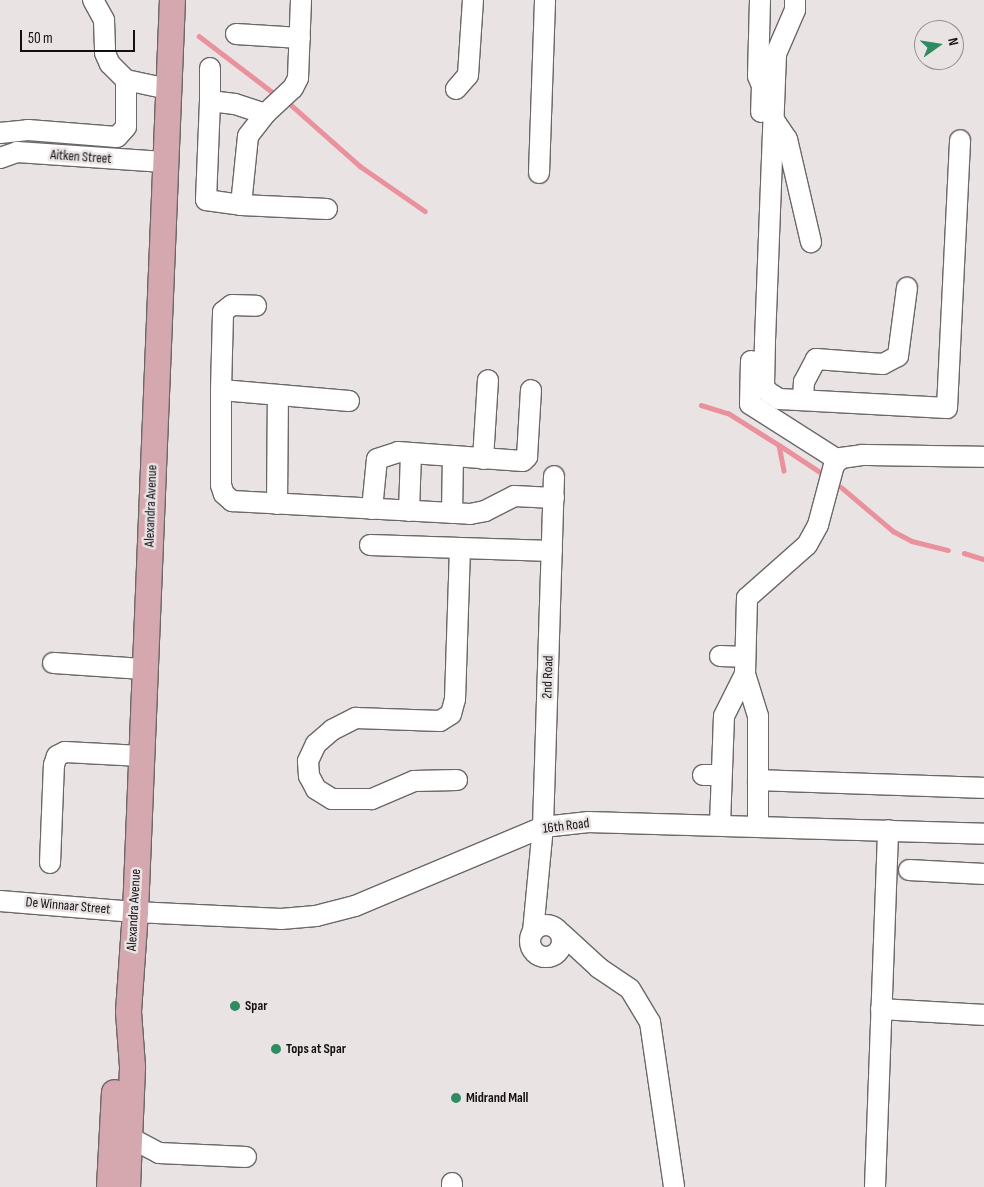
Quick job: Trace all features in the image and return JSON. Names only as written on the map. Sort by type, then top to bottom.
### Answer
[{"type":"main road","name":"Alexandra Avenue","points":[[121,1184],[129,1137],[132,1066],[128,1011],[135,912],[172,0]]},
{"type":"main road","name":"Alexandra Avenue","points":[[121,1184],[115,1060],[128,1011]]},
{"type":"street","points":[[93,0],[104,20],[106,53],[110,64],[126,80],[168,89]]},
{"type":"street","points":[[241,205],[248,136],[265,114],[293,88],[298,78],[301,0]]},
{"type":"street","points":[[456,89],[468,75],[473,0]]},
{"type":"street","points":[[539,174],[546,0]]},
{"type":"street","points":[[760,0],[758,76],[762,86],[750,404],[838,460]]},
{"type":"street","points":[[795,0],[795,10],[776,54],[764,386],[768,392],[779,399],[947,408],[960,140]]},
{"type":"street","points":[[236,34],[300,38]]},
{"type":"street","points":[[210,68],[206,200],[241,205],[327,209]]},
{"type":"street","points":[[8,155],[9,132],[64,132],[108,138],[124,133],[126,80]]},
{"type":"street","points":[[210,101],[235,104],[265,114]]},
{"type":"street","points":[[774,120],[787,139],[811,242]]},
{"type":"street","points":[[63,155],[64,132]]},
{"type":"street","name":"Aitken Street","points":[[8,155],[63,155],[164,162]]},
{"type":"street","points":[[804,400],[804,382],[816,359],[883,364],[898,356],[907,288]]},
{"type":"street","points":[[256,306],[232,305],[222,312],[221,485],[224,494],[232,501],[452,513],[485,511],[514,496],[554,498]]},
{"type":"street","points":[[483,459],[488,380]]},
{"type":"street","points":[[222,390],[349,401]]},
{"type":"street","points":[[372,509],[377,460],[391,453],[453,456],[517,463],[527,457],[531,390]]},
{"type":"street","points":[[276,504],[278,395]]},
{"type":"street","points":[[409,511],[412,453]]},
{"type":"street","points":[[758,826],[758,716],[745,665],[747,598],[806,544],[818,525],[834,465],[838,460],[862,455],[984,457]]},
{"type":"street","points":[[452,513],[453,456]]},
{"type":"street","name":"2nd Road","points":[[538,877],[557,937],[544,958],[535,953],[530,943],[533,932],[542,826],[554,476]]},
{"type":"street","points":[[370,544],[460,549],[552,550]]},
{"type":"street","points":[[457,780],[414,781],[372,799],[332,799],[316,789],[309,776],[308,761],[316,744],[332,730],[356,718],[440,721],[450,714],[455,699],[460,549]]},
{"type":"street","points":[[720,656],[745,665]]},
{"type":"street","points":[[53,663],[144,669]]},
{"type":"street","points":[[720,825],[712,775],[724,716],[745,665]]},
{"type":"street","points":[[50,863],[54,765],[57,756],[65,752],[141,756]]},
{"type":"street","points":[[758,780],[984,788]]},
{"type":"street","name":"16th Road","points":[[135,912],[281,919],[316,916],[355,906],[542,826],[589,822],[984,834]]},
{"type":"street","points":[[874,1187],[888,830]]},
{"type":"street","points":[[909,870],[984,874]]},
{"type":"street","name":"De Winnaar Street","points":[[0,900],[135,912]]},
{"type":"street","points":[[533,932],[542,925],[630,989],[650,1022],[673,1184]]},
{"type":"street","points":[[881,1009],[984,1016]]},
{"type":"street","points":[[129,1137],[144,1148],[159,1153],[246,1157]]},
{"type":"street","points":[[121,1184],[144,1161],[159,1153]]},
{"type":"waterway","points":[[199,36],[271,91]]},
{"type":"waterway","points":[[290,104],[360,166],[425,211]]},
{"type":"waterway","points":[[701,405],[728,413],[779,445],[784,471]]},
{"type":"waterway","points":[[779,445],[820,472]]},
{"type":"waterway","points":[[841,487],[893,531],[912,541],[948,550]]},
{"type":"waterway","points":[[964,553],[984,559]]},
{"type":"place","name":"Spar","points":[[235,1006]]},
{"type":"place","name":"Tops at Spar","points":[[276,1049]]},
{"type":"place","name":"Midrand Mall","points":[[456,1098]]}]
